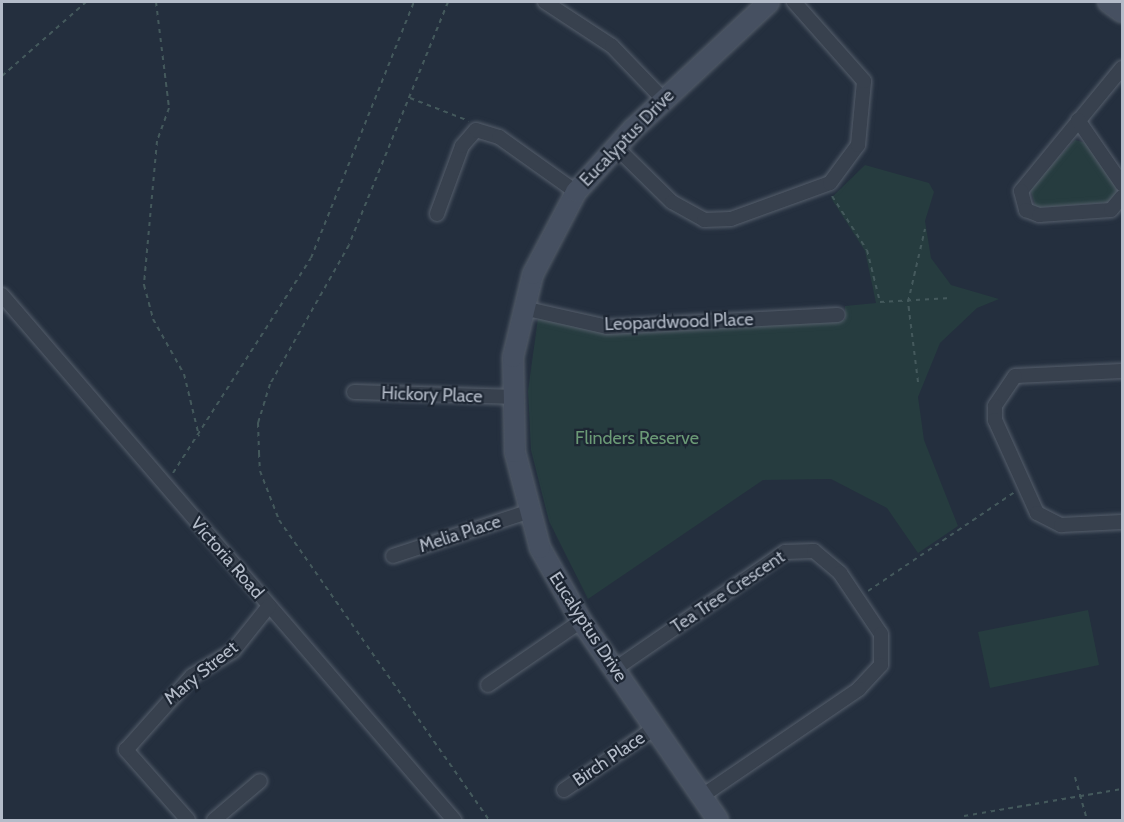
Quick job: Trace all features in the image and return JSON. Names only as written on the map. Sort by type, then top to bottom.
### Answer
[{"type":"street","points":[[545,2],[612,46],[663,99]]},
{"type":"street","name":"Eucalyptus Drive","points":[[718,820],[559,587],[528,512],[510,397],[523,308],[540,257],[576,192],[663,99],[769,2]]},
{"type":"street","points":[[616,147],[672,202],[704,219],[731,219],[824,187],[842,173],[858,145],[864,81],[794,2]]},
{"type":"street","points":[[1108,2],[1122,12]]},
{"type":"street","points":[[1122,68],[1023,185],[1023,204],[1045,215],[1111,210],[1122,197]]},
{"type":"street","points":[[1078,120],[1122,184]]},
{"type":"street","points":[[438,214],[462,146],[476,130],[499,137],[576,192]]},
{"type":"street","name":"Victoria Road","points":[[2,295],[164,486],[454,820]]},
{"type":"street","name":"Leopardwood Place","points":[[523,308],[607,327],[838,315]]},
{"type":"street","points":[[1122,371],[1015,376],[1005,385],[996,420],[1022,487],[1036,513],[1050,522],[1122,522]]},
{"type":"street","name":"Hickory Place","points":[[354,392],[510,397]]},
{"type":"street","name":"Melia Place","points":[[393,556],[528,512]]},
{"type":"street","name":"Tea Tree Crescent","points":[[615,669],[785,552],[799,549],[828,559],[881,634],[880,665],[872,678],[702,796]]},
{"type":"street","name":"Mary Street","points":[[188,820],[126,750],[192,676],[233,651],[269,606]]},
{"type":"street","points":[[488,685],[581,621]]},
{"type":"street","name":"Birch Place","points":[[564,790],[655,728]]},
{"type":"street","points":[[214,820],[260,781]]},
{"type":"path","points":[[2,75],[86,2]]},
{"type":"path","points":[[156,2],[169,108],[157,141],[144,285],[153,319],[184,374],[199,436]]},
{"type":"path","points":[[164,486],[199,436],[311,258],[414,2]]},
{"type":"path","points":[[448,2],[350,245],[270,384],[258,423],[260,471],[279,520],[489,820]]},
{"type":"path","points":[[410,98],[471,121],[476,130]]},
{"type":"path","points":[[824,187],[867,250],[880,302],[951,298]]},
{"type":"path","points":[[918,382],[908,302],[925,229]]},
{"type":"path","points":[[857,599],[1022,487]]},
{"type":"path","points":[[1075,777],[1087,820]]},
{"type":"path","points":[[964,816],[1122,789]]},
{"type":"green space","points":[[1075,140],[1086,143],[1117,186],[1116,197],[1111,202],[1036,208],[1030,188]]},
{"type":"green space","name":"Flinders Reserve","points":[[865,165],[929,183],[934,192],[925,221],[931,258],[951,285],[999,299],[977,308],[940,343],[918,397],[924,440],[958,526],[918,553],[887,508],[831,479],[763,480],[588,599],[549,521],[531,450],[528,391],[538,318],[604,333],[845,320],[845,306],[876,303],[865,251],[831,198]]},
{"type":"green space","points":[[1088,610],[1099,665],[990,688],[978,632]]}]
